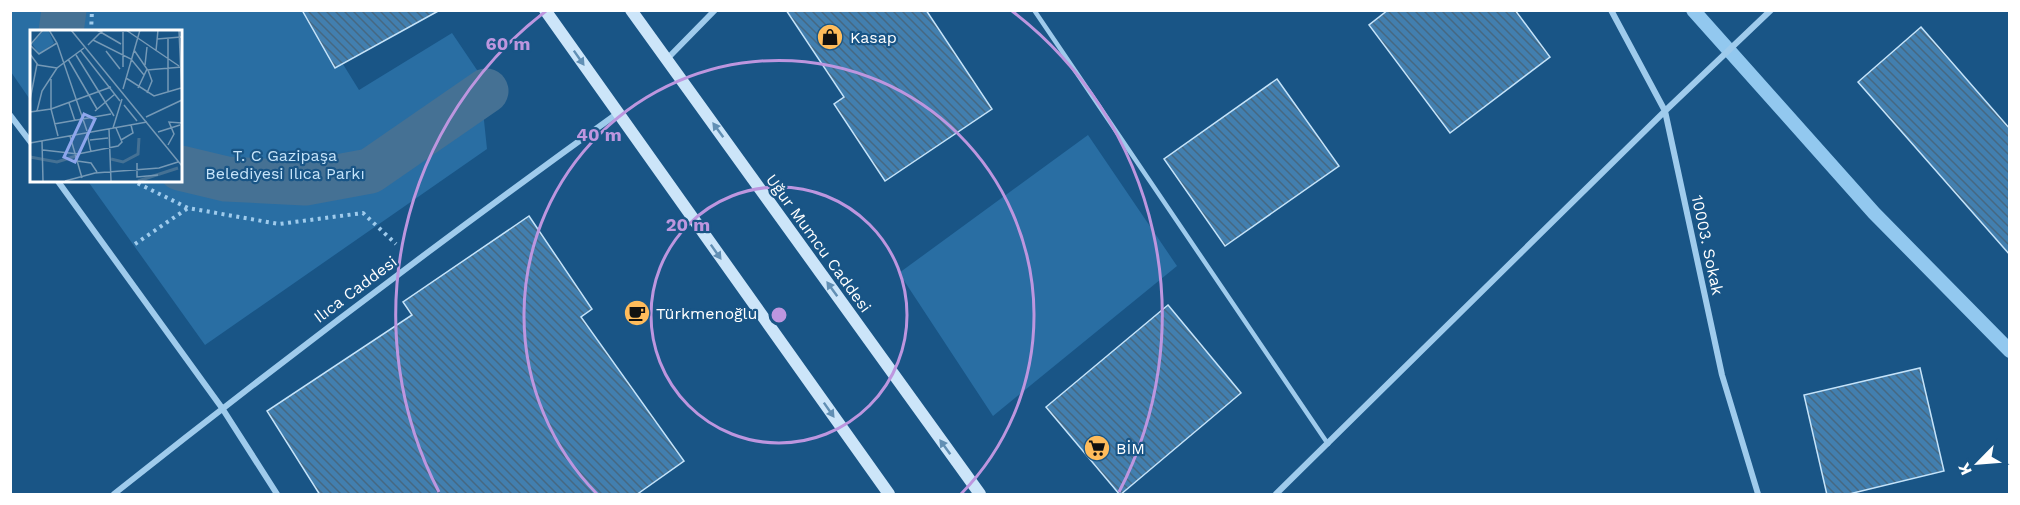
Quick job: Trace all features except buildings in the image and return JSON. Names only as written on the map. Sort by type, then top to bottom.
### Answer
[{"type":"main road","points":[[545,10],[889,495]]},
{"type":"main road","name":"Uğur Mumcu Caddesi","points":[[631,10],[980,495]]},
{"type":"street","points":[[666,60],[716,10]]},
{"type":"street","name":"10003. Sokak","points":[[1611,10],[1665,111],[1722,375],[1758,495]]},
{"type":"street","points":[[1276,495],[1665,111],[1771,10]]},
{"type":"street","name":"Ilıca Caddesi","points":[[114,495],[222,408],[415,261],[618,113]]},
{"type":"street","points":[[10,115],[30,141]]},
{"type":"street","points":[[58,182],[222,408],[277,495]]},
{"type":"lane","points":[[1034,10],[1328,444]]},
{"type":"path","points":[[91,30],[92,10]]},
{"type":"path","points":[[135,182],[188,208],[279,224],[363,213],[415,261]]},
{"type":"path","points":[[114,258],[188,208]]},
{"type":"green space","name":"T. C Gazipaşa Belediyesi Ilıca Parkı","points":[[10,11],[310,11],[359,90],[452,33],[479,73],[487,149],[205,345],[88,182],[182,182],[182,30],[30,30],[30,100],[11,72]]},
{"type":"green space","points":[[1088,135],[1177,266],[993,416],[899,273]]},
{"type":"waterway","points":[[61,30],[64,10]]},
{"type":"waterway","points":[[1693,10],[1874,213],[2010,351]]},
{"type":"waterway","points":[[182,168],[226,179],[305,183],[370,171],[486,91]]},
{"type":"place","name":"Kasap","points":[[830,37]]},
{"type":"place","name":"Türkmenoğlu","points":[[637,313]]},
{"type":"place","name":"BİM","points":[[1097,448]]}]
